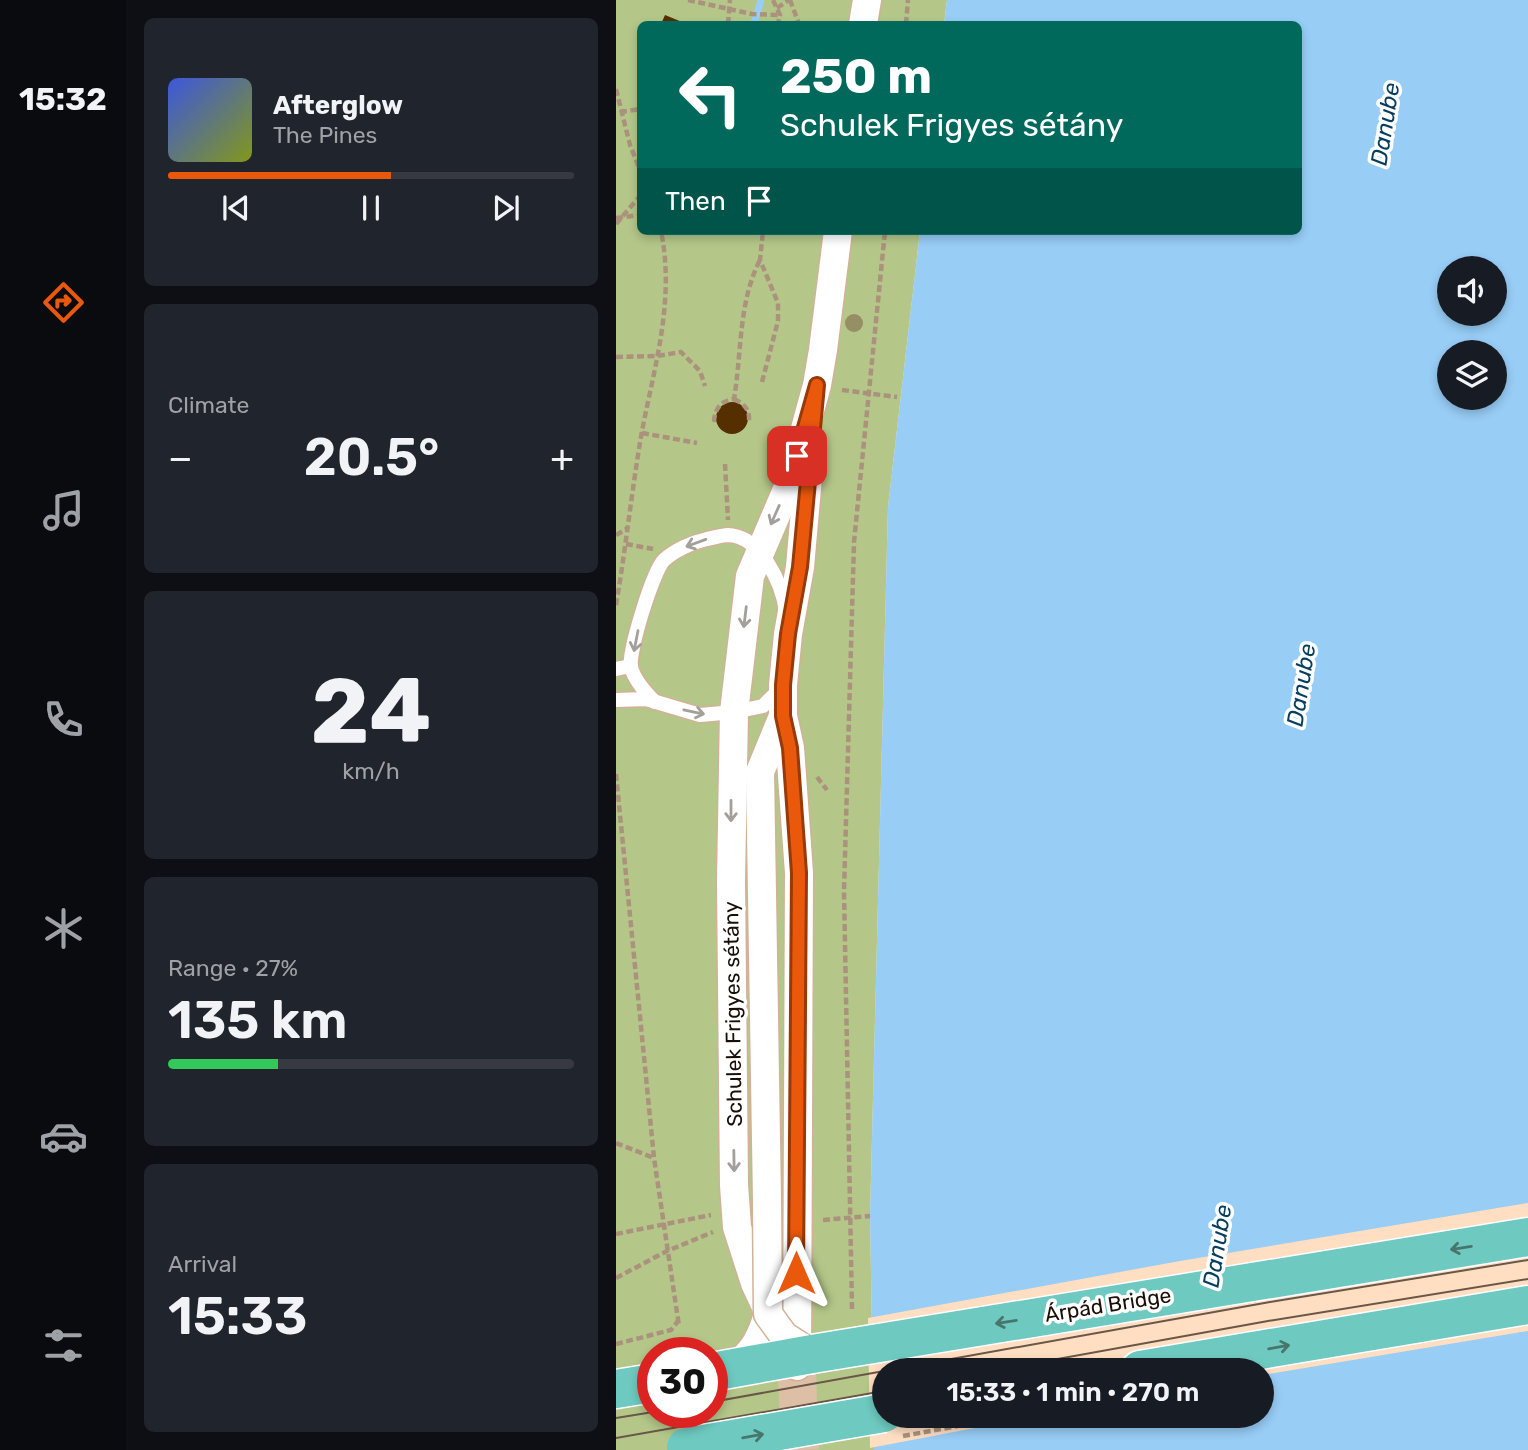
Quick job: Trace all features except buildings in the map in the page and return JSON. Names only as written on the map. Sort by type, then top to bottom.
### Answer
[{"type":"main road","name":"Árpád Bridge","points":[[728,1370],[1528,1237]]},
{"type":"main road","points":[[1212,1358],[1528,1305]]},
{"type":"main road","points":[[616,1389],[637,1386]]},
{"type":"main road","points":[[679,1449],[872,1427]]},
{"type":"street","points":[[864,21],[867,0]]},
{"type":"street","name":"Schulek Frigyes sétány","points":[[728,1368],[744,1360],[754,1350],[768,1314],[777,1216],[799,873],[790,748],[783,716],[783,685],[788,634],[800,567],[817,385],[837,235]]},
{"type":"street","name":"Schulek Frigyes sétány","points":[[734,712],[760,772],[777,1216],[797,1374],[755,1283],[730,1220],[734,1185],[734,712],[750,576],[790,480],[817,385]]},
{"type":"street","name":"Schulek Frigyes sétány","points":[[760,772],[783,716]]},
{"type":"street","points":[[768,1314],[784,1336],[812,1354]]},
{"type":"lane","points":[[655,702],[623,668],[657,570],[664,560],[693,542],[729,535],[759,550],[778,583],[785,607],[788,634]]},
{"type":"lane","points":[[616,700],[646,699],[700,715],[734,712],[762,706],[783,685]]},
{"type":"lane","points":[[730,1220],[777,1216],[769,1286]]},
{"type":"path","points":[[688,0],[752,14],[780,15]]},
{"type":"path","points":[[728,21],[730,0]]},
{"type":"path","points":[[774,0],[780,15],[779,21]]},
{"type":"path","points":[[777,8],[790,0],[798,21]]},
{"type":"path","points":[[906,21],[908,0]]},
{"type":"path","points":[[616,89],[620,112],[637,162]]},
{"type":"path","points":[[620,112],[637,109]]},
{"type":"path","points":[[616,224],[618,218],[637,199]]},
{"type":"path","points":[[618,218],[637,215]]},
{"type":"path","points":[[616,605],[668,285],[662,235]]},
{"type":"path","points":[[734,399],[740,329],[750,279],[760,260],[763,235]]},
{"type":"path","points":[[852,1309],[844,891],[854,542],[885,235]]},
{"type":"path","points":[[760,260],[778,303],[778,321],[762,382]]},
{"type":"path","points":[[616,357],[657,356],[681,352],[701,371],[705,386]]},
{"type":"path","points":[[844,391],[897,397]]},
{"type":"path","points":[[716,420],[717,408],[725,401],[734,399],[748,410],[749,423],[747,422]]},
{"type":"path","points":[[642,433],[697,443]]},
{"type":"path","points":[[725,464],[729,535]]},
{"type":"path","points":[[616,535],[629,528]]},
{"type":"path","points":[[616,774],[654,1158],[678,1323],[671,1330],[616,1344]]},
{"type":"path","points":[[616,1143],[654,1158]]},
{"type":"path","points":[[777,1216],[870,1216]]},
{"type":"path","points":[[616,1234],[662,1224],[730,1220]]},
{"type":"path","points":[[616,1278],[667,1251],[722,1228],[730,1220]]},
{"type":"green space","points":[[616,0],[947,0],[944,21],[637,21],[637,235],[920,235],[888,507],[870,1216],[874,1450],[616,1450]]},
{"type":"water","name":"Danube","points":[[947,0],[1528,0],[1528,1450],[874,1450],[874,1428],[1274,1428],[1274,1358],[872,1358],[870,1216],[888,507],[920,235],[1302,235],[1302,21],[944,21]]},
{"type":"pier","points":[[1528,1203],[1528,1331],[1274,1373],[1274,1358],[872,1358],[872,1428],[974,1428],[870,1448],[868,1318],[1180,1261]]},
{"type":"waterway","points":[[755,21],[761,0]]},
{"type":"tunnel","points":[[797,1374],[800,1450]]},
{"type":"tram line","points":[[957,1358],[1270,1302],[1528,1260]]},
{"type":"tram line","points":[[1063,1358],[1268,1321],[1528,1279]]},
{"type":"tram line","points":[[728,1399],[872,1373]]},
{"type":"tram line","points":[[616,1438],[872,1393]]},
{"type":"tram line","points":[[616,1418],[637,1415]]},
{"type":"route","points":[[796,1273],[799,873],[794,786],[783,716],[783,685],[788,634],[800,567],[817,385],[797,456]]}]
